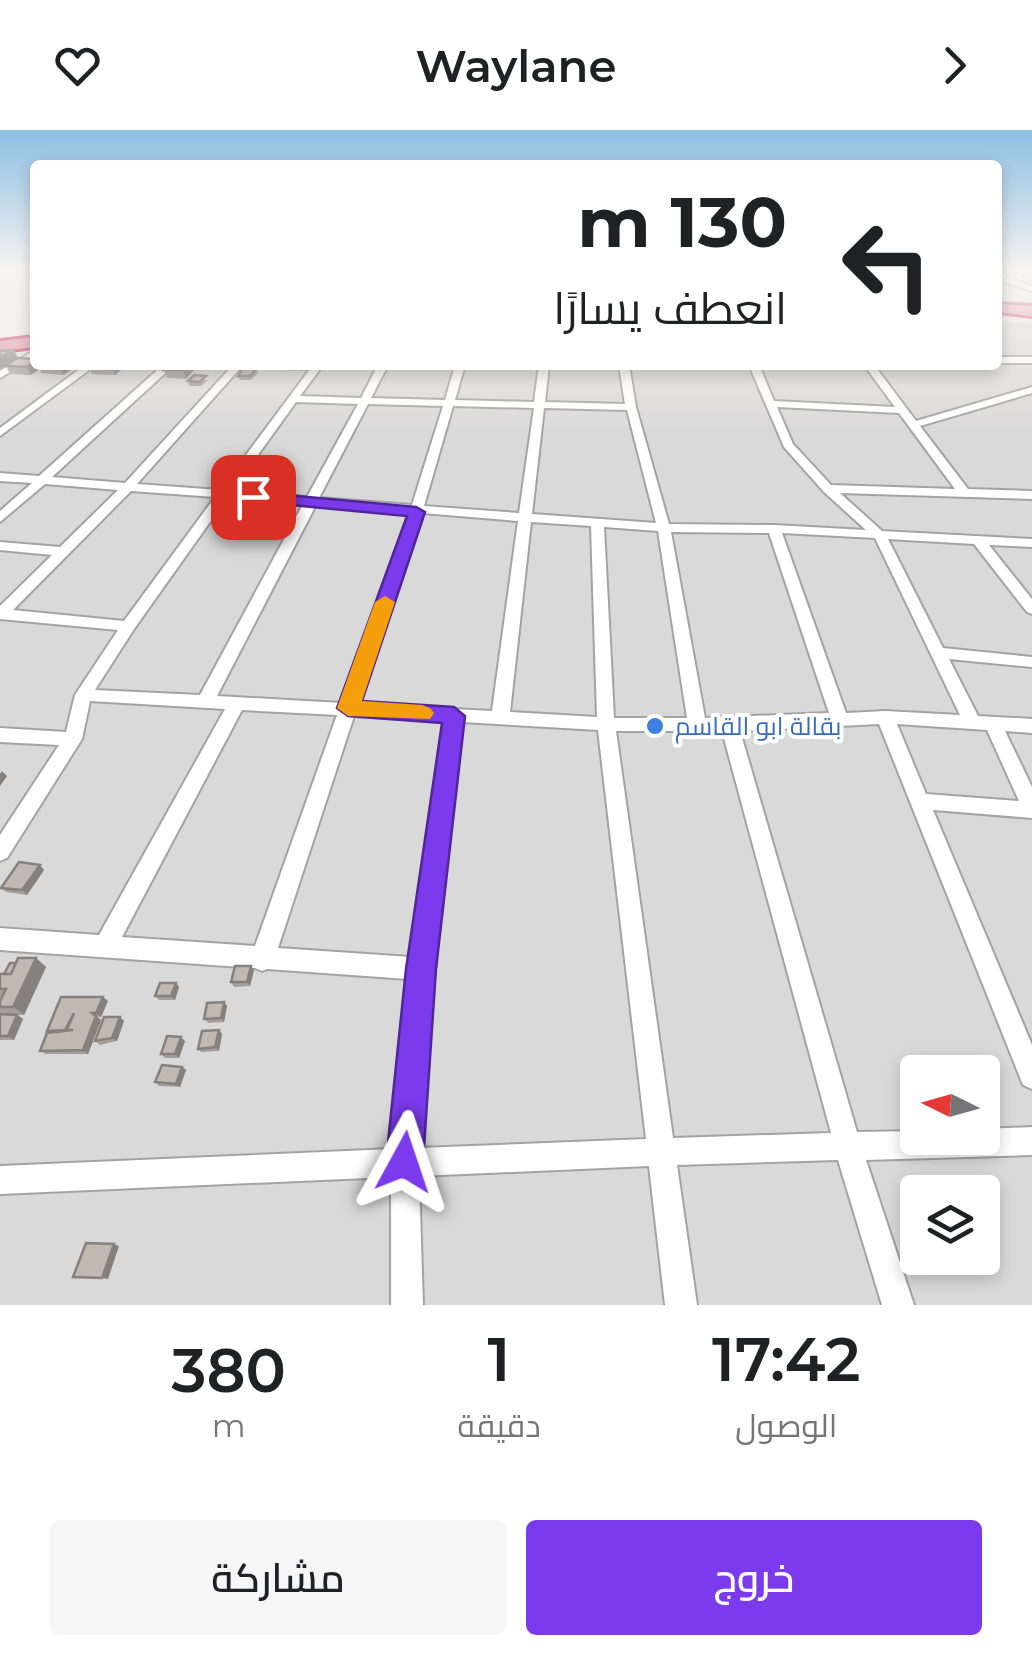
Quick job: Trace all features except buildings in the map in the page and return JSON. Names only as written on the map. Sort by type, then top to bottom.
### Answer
[{"type":"highway","points":[[0,346],[30,343]]},
{"type":"highway","points":[[0,355],[30,352]]},
{"type":"street","points":[[0,374],[30,355]]},
{"type":"street","points":[[1027,360],[1032,371]]},
{"type":"street","points":[[0,432],[84,370]]},
{"type":"street","points":[[0,518],[164,370]]},
{"type":"street","points":[[0,614],[128,487],[233,370]]},
{"type":"street","points":[[0,852],[73,739],[84,695],[128,626],[315,370]]},
{"type":"street","points":[[206,701],[380,370]]},
{"type":"street","points":[[262,960],[416,512],[459,370]]},
{"type":"street","points":[[500,719],[544,370]]},
{"type":"street","points":[[625,370],[664,528],[697,724]]},
{"type":"street","points":[[756,370],[788,445],[828,489],[880,536],[972,722]]},
{"type":"street","points":[[873,370],[963,491]]},
{"type":"street","points":[[914,425],[1032,390]]},
{"type":"street","points":[[294,399],[631,407]]},
{"type":"street","points":[[771,404],[903,410]]},
{"type":"street","points":[[0,477],[416,512],[664,528],[1032,543]]},
{"type":"street","points":[[828,489],[1032,495]]},
{"type":"street","points":[[597,523],[606,724],[680,1305]]},
{"type":"street","points":[[774,530],[840,720]]},
{"type":"street","points":[[979,540],[1032,610]]},
{"type":"street","points":[[0,546],[64,552]]},
{"type":"street","points":[[0,614],[128,626]]},
{"type":"street","points":[[940,653],[1032,662]]},
{"type":"street","points":[[84,695],[606,724],[729,725],[885,717],[1032,726]]},
{"type":"street","points":[[104,948],[237,703]]},
{"type":"street","points":[[408,1305],[404,1162],[421,969],[454,716]]},
{"type":"street","points":[[885,717],[1032,1076]]},
{"type":"street","points":[[919,801],[1032,809],[993,724]]},
{"type":"street","points":[[729,725],[848,1147],[898,1305]]},
{"type":"street","points":[[0,734],[73,739]]},
{"type":"street","points":[[0,939],[421,969]]},
{"type":"street","points":[[0,1180],[1032,1141]]},
{"type":"shaded area","points":[[1002,325],[1032,325],[1032,1305],[0,1305],[0,358],[30,355],[30,370],[1002,370]]},
{"type":"slow traffic","points":[[385,602],[348,708],[422,713]]},
{"type":"place","name":"بقالة ابو القاسم","points":[[655,726]]},
{"type":"route","points":[[253,497],[416,512],[348,708],[454,716],[421,969],[404,1162]]}]
